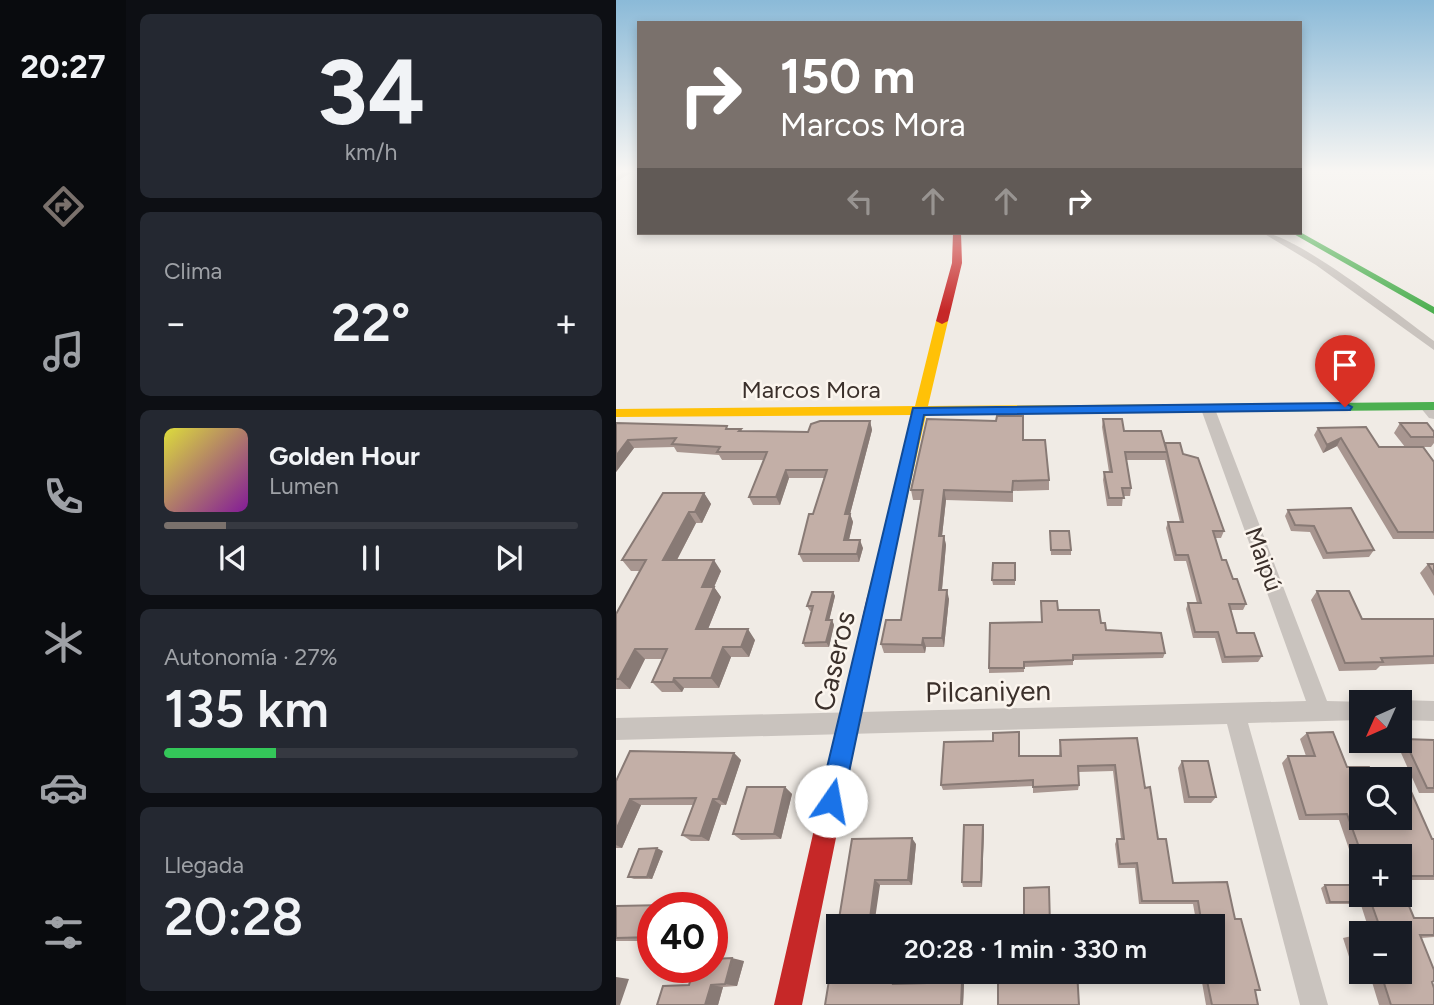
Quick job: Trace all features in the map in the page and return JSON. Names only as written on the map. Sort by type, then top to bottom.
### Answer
[{"type":"street","points":[[1302,227],[1434,299]]},
{"type":"street","name":"Caseros","points":[[788,1005],[846,725],[918,411],[957,263],[957,235]]},
{"type":"street","points":[[1270,235],[1319,263],[1434,346]]},
{"type":"street","points":[[1300,235],[1434,311]]},
{"type":"street","name":"Maipú","points":[[1208,408],[1321,710]]},
{"type":"street","name":"Marcos Mora","points":[[616,413],[1432,409]]},
{"type":"street","name":"Pilcaniyen","points":[[616,729],[1349,710]]},
{"type":"street","points":[[1412,710],[1434,710]]},
{"type":"street","points":[[1235,715],[1314,1005]]},
{"type":"building","points":[[997,416],[1023,416],[1023,440],[1045,440],[1049,480],[1013,481],[1012,492],[944,490],[939,536],[944,536],[939,590],[947,590],[942,638],[923,638],[922,645],[881,644],[886,620],[901,620],[923,490],[911,490],[927,419],[996,421]]},
{"type":"building","points":[[1103,419],[1122,419],[1124,431],[1161,431],[1167,452],[1125,452],[1131,488],[1122,488],[1124,498],[1109,498],[1104,472],[1112,472]]},
{"type":"building","points":[[820,421],[870,421],[845,514],[850,514],[844,540],[860,540],[857,554],[799,554],[809,514],[813,514],[827,470],[786,470],[776,497],[749,497],[767,452],[717,452],[720,447],[672,444],[676,438],[628,440],[616,456],[616,423],[727,426],[726,429],[741,429],[739,431],[808,432],[811,424]]},
{"type":"building","points":[[1400,423],[1427,423],[1434,432],[1434,437],[1411,437]]},
{"type":"building","points":[[1366,427],[1379,447],[1423,447],[1434,462],[1434,532],[1398,532],[1341,438],[1327,445],[1318,428]]},
{"type":"building","points":[[1165,443],[1180,443],[1183,454],[1198,458],[1224,531],[1213,531],[1222,560],[1226,560],[1233,579],[1237,579],[1246,604],[1229,604],[1237,633],[1254,633],[1262,656],[1225,657],[1218,632],[1195,632],[1188,603],[1201,603],[1188,555],[1176,555],[1168,522],[1183,522]]},
{"type":"building","points":[[663,493],[704,493],[695,512],[689,512],[663,560],[714,560],[702,587],[714,587],[696,629],[748,629],[741,647],[723,647],[711,678],[674,678],[673,682],[652,682],[667,649],[635,649],[619,679],[616,679],[616,614],[646,560],[622,560]]},
{"type":"building","points":[[1351,508],[1374,550],[1327,553],[1314,526],[1295,525],[1288,510]]},
{"type":"building","points":[[1050,531],[1069,531],[1071,550],[1051,550]]},
{"type":"building","points":[[993,563],[1015,563],[1015,580],[992,580]]},
{"type":"building","points":[[1317,591],[1349,591],[1362,619],[1434,619],[1434,656],[1381,658],[1383,662],[1345,663]]},
{"type":"building","points":[[812,592],[833,592],[826,620],[832,620],[826,642],[803,643],[813,606],[807,606]]},
{"type":"building","points":[[1041,601],[1057,601],[1058,610],[1099,610],[1101,623],[1105,623],[1106,630],[1161,633],[1165,653],[1073,655],[1073,660],[1024,662],[1024,668],[989,668],[990,623],[1042,622]]},
{"type":"building","points":[[1019,732],[1019,756],[1061,756],[1060,740],[1137,738],[1145,788],[1150,787],[1158,839],[1166,839],[1173,883],[1227,882],[1235,919],[1241,919],[1260,990],[1255,990],[1258,1005],[1212,1005],[1208,984],[1225,984],[1225,914],[1200,914],[1198,901],[1142,901],[1137,863],[1120,864],[1117,839],[1124,839],[1115,765],[1078,766],[1079,785],[1033,787],[1033,780],[941,785],[944,742],[993,741],[993,733]]},
{"type":"building","points":[[1333,732],[1349,767],[1349,820],[1347,814],[1306,815],[1288,756],[1315,756],[1307,733]]},
{"type":"building","points":[[1412,739],[1434,740],[1434,788],[1427,788],[1411,753]]},
{"type":"building","points":[[630,751],[734,753],[718,799],[713,799],[700,836],[682,835],[696,798],[630,799],[616,830],[616,781]]},
{"type":"building","points":[[1182,761],[1208,761],[1216,797],[1189,797]]},
{"type":"building","points":[[747,787],[785,787],[774,834],[733,834]]},
{"type":"building","points":[[1412,794],[1434,839],[1434,876],[1412,876],[1412,844],[1358,844],[1353,830],[1412,830]]},
{"type":"building","points":[[964,825],[983,825],[981,882],[962,882]]},
{"type":"building","points":[[912,838],[908,880],[875,880],[871,914],[840,914],[852,839]]},
{"type":"building","points":[[657,848],[647,877],[628,877],[639,849]]},
{"type":"building","points":[[1325,885],[1349,885],[1349,902],[1330,902]]},
{"type":"building","points":[[1049,887],[1050,914],[1024,914],[1024,888]]},
{"type":"building","points":[[616,906],[637,906],[637,937],[616,938]]},
{"type":"building","points":[[1373,907],[1409,907],[1414,918],[1434,918],[1434,935],[1420,935],[1434,970],[1434,1005],[1391,1005],[1384,984],[1412,984],[1412,921],[1378,921]]},
{"type":"building","points":[[725,983],[711,985],[705,1005],[657,1005],[663,986]]},
{"type":"building","points":[[828,984],[962,984],[961,1005],[825,1005]]},
{"type":"building","points":[[998,984],[1078,984],[1079,1005],[998,1005]]},
{"type":"traffic: fast","points":[[1300,235],[1434,311]]},
{"type":"traffic: fast","points":[[1210,408],[1434,406]]},
{"type":"traffic: slow","points":[[876,597],[942,321]]},
{"type":"traffic: slow","points":[[616,413],[1210,408]]},
{"type":"traffic: jam","points":[[942,321],[957,263],[957,235]]},
{"type":"traffic: jam","points":[[788,1005],[876,597]]},
{"type":"route","points":[[831,801],[918,411],[1345,407]]}]
